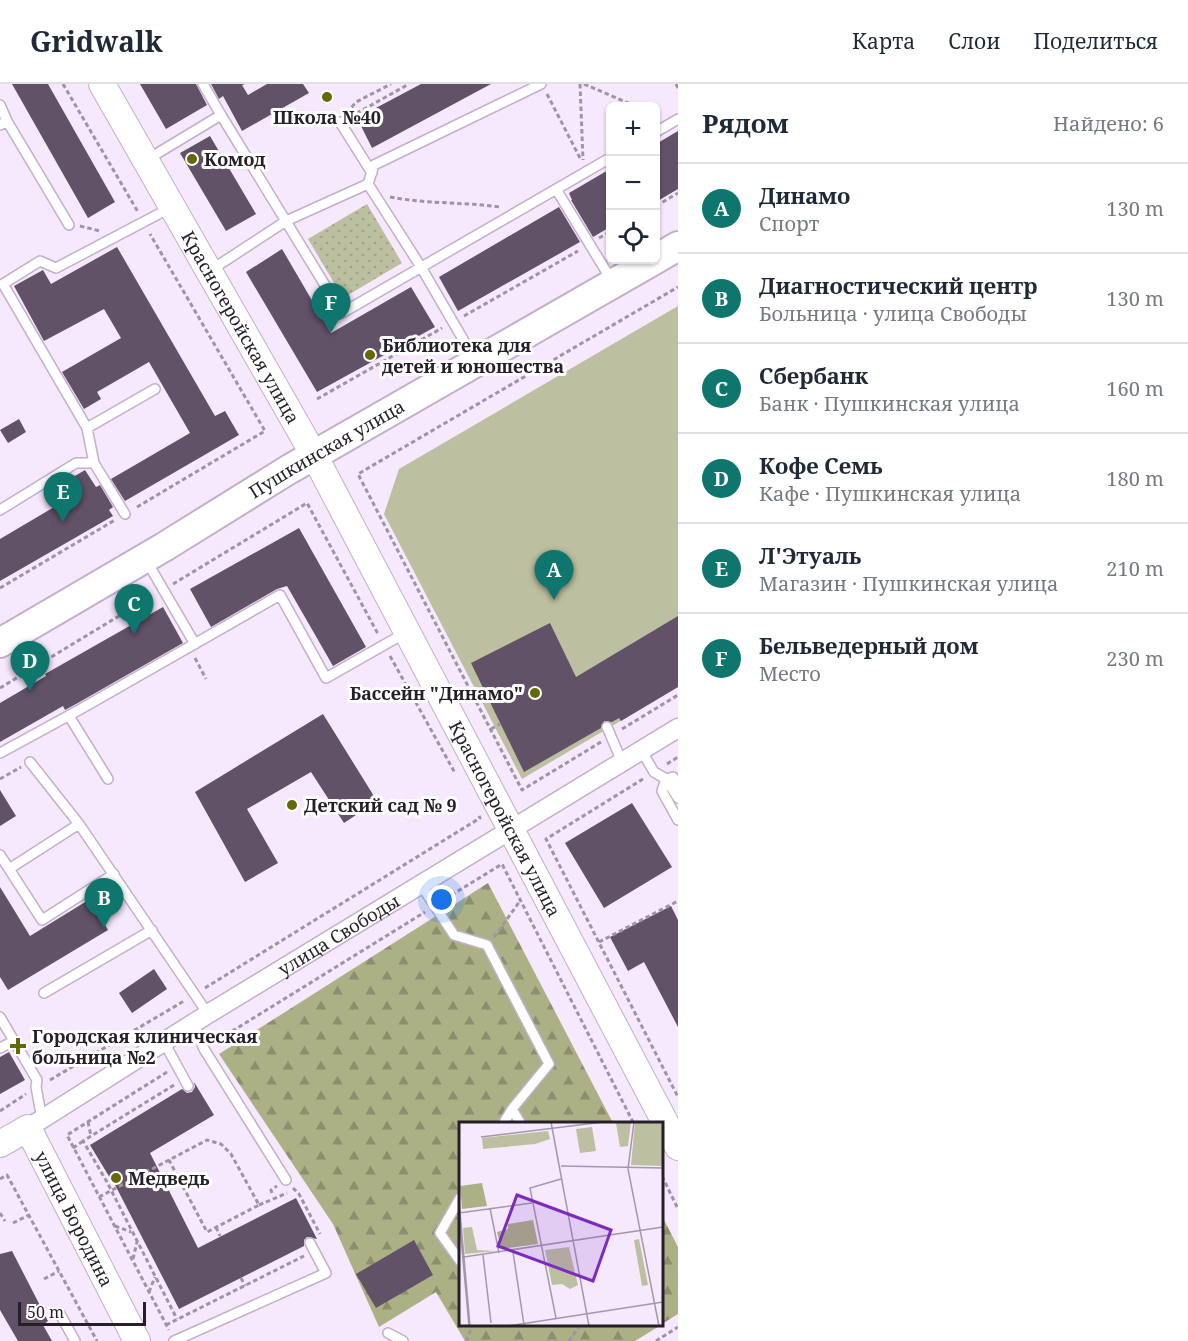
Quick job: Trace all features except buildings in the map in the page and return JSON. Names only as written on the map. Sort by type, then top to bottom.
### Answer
[{"type":"main road","name":"Пушкинская улица","points":[[660,256],[678,246]]},
{"type":"main road","name":"Пушкинская улица","points":[[4,637],[144,558],[314,455],[646,264]]},
{"type":"street","name":"Красногеройская улица","points":[[102,84],[314,455],[678,1147]]},
{"type":"street","name":"улица Свободы","points":[[0,1144],[678,728]]},
{"type":"street","name":"улица Бородина","points":[[35,1124],[138,1341]]},
{"type":"lane","points":[[203,84],[342,313],[606,160]]},
{"type":"lane","points":[[209,271],[286,222],[368,184],[374,165],[541,84]]},
{"type":"lane","points":[[0,105],[3,123],[69,225]]},
{"type":"lane","points":[[146,161],[221,115]]},
{"type":"lane","points":[[660,130],[678,119]]},
{"type":"lane","points":[[340,122],[372,173]]},
{"type":"lane","points":[[368,184],[421,267],[476,362]]},
{"type":"lane","points":[[556,189],[613,283]]},
{"type":"lane","points":[[125,514],[94,463],[87,428],[3,284],[40,261],[56,268],[172,207]]},
{"type":"lane","points":[[87,428],[155,389]]},
{"type":"lane","points":[[0,510],[76,463],[94,463]]},
{"type":"lane","points":[[144,558],[192,646]]},
{"type":"lane","points":[[0,753],[280,595],[326,678],[407,632]]},
{"type":"lane","points":[[69,716],[108,779]]},
{"type":"lane","points":[[607,727],[622,762]]},
{"type":"lane","points":[[641,750],[654,772],[666,779],[678,798]]},
{"type":"lane","points":[[30,762],[79,824],[196,994],[204,1048],[286,1180]]},
{"type":"lane","points":[[666,779],[673,777],[678,784]]},
{"type":"lane","points":[[666,779],[662,791],[678,820]]},
{"type":"lane","points":[[9,869],[79,824]]},
{"type":"lane","points":[[0,855],[42,920],[114,874]]},
{"type":"lane","points":[[420,885],[454,935],[487,945],[549,1065],[512,1109],[504,1122]]},
{"type":"lane","points":[[44,993],[152,930]]},
{"type":"lane","points":[[1,1020],[38,1080],[35,1124]]},
{"type":"lane","points":[[0,1048],[14,1041]]},
{"type":"lane","points":[[164,1042],[186,1082]]},
{"type":"lane","points":[[512,1109],[519,1122]]},
{"type":"lane","points":[[459,1200],[440,1233],[459,1260]]},
{"type":"lane","points":[[174,1341],[326,1273],[312,1246]]},
{"type":"lane","points":[[60,1314],[75,1341]]},
{"type":"lane","points":[[388,1333],[403,1341]]},
{"type":"path","points":[[63,84],[265,431]]},
{"type":"path","points":[[340,122],[356,102],[391,84]]},
{"type":"path","points":[[340,122],[409,84]]},
{"type":"path","points":[[547,94],[583,164],[582,84],[625,102]]},
{"type":"path","points":[[676,84],[678,88]]},
{"type":"path","points":[[660,204],[678,193]]},
{"type":"path","points":[[374,194],[419,202],[473,203],[521,210]]},
{"type":"path","points":[[69,225],[120,235]]},
{"type":"path","points":[[548,774],[522,790],[358,474],[678,287]]},
{"type":"path","points":[[307,503],[458,777]]},
{"type":"path","points":[[192,646],[206,679]]},
{"type":"path","points":[[491,729],[500,724]]},
{"type":"path","points":[[0,779],[30,762]]},
{"type":"path","points":[[645,778],[546,839],[678,1097]]},
{"type":"path","points":[[0,1111],[196,994],[480,818],[475,807]]},
{"type":"path","points":[[204,1048],[502,864],[633,1122]]},
{"type":"path","points":[[487,945],[521,901]]},
{"type":"path","points":[[599,942],[678,901]]},
{"type":"path","points":[[174,1341],[67,1135],[177,1065]]},
{"type":"path","points":[[73,1148],[186,1082]]},
{"type":"path","points":[[88,1122],[91,1137]]},
{"type":"path","points":[[99,1197],[207,1140],[221,1144],[231,1154],[259,1205]]},
{"type":"path","points":[[83,1141],[177,1319]]},
{"type":"path","points":[[169,1160],[207,1232],[273,1199]]},
{"type":"path","points":[[0,1179],[7,1175],[97,1341]]},
{"type":"path","points":[[663,1178],[678,1209]]},
{"type":"path","points":[[286,1180],[299,1194],[316,1226]]},
{"type":"path","points":[[0,1213],[4,1221]]},
{"type":"path","points":[[13,1224],[29,1215]]},
{"type":"path","points":[[115,1226],[133,1232]]},
{"type":"path","points":[[216,1227],[220,1236]]},
{"type":"path","points":[[133,1261],[137,1241]]},
{"type":"path","points":[[166,1325],[245,1286],[312,1246]]},
{"type":"path","points":[[45,1279],[59,1271]]},
{"type":"path","points":[[149,1292],[156,1276]]},
{"type":"path","points":[[241,1278],[245,1286]]},
{"type":"path","points":[[466,1341],[472,1326]]},
{"type":"path","points":[[569,1341],[580,1326]]},
{"type":"path","points":[[656,1341],[678,1327]]},
{"type":"green space","points":[[367,204],[402,263],[343,298],[308,239]]},
{"type":"green space","points":[[678,306],[678,687],[522,779],[384,514],[399,469]]},
{"type":"green space","points":[[488,883],[612,1122],[459,1122],[459,1326],[659,1326],[635,1341],[465,1341],[436,1292],[379,1327],[333,1224],[219,1054]]},
{"type":"green space","points":[[663,1218],[678,1247],[678,1314],[663,1323]]},
{"type":"place","name":"Школа №40","points":[[327,97]]},
{"type":"place","name":"Комод","points":[[192,159]]},
{"type":"place","name":"Бельведерный дом","points":[[331,333]]},
{"type":"place","name":"Библиотека для детей и юношества","points":[[370,355]]},
{"type":"place","name":"Л'Этуаль","points":[[63,522]]},
{"type":"place","name":"Динамо","points":[[554,600]]},
{"type":"place","name":"Сбербанк","points":[[134,634]]},
{"type":"place","name":"Кофе Семь","points":[[30,691]]},
{"type":"place","name":"Бассейн \"Динамо\"","points":[[535,693]]},
{"type":"place","name":"Детский сад № 9","points":[[292,805]]},
{"type":"place","name":"Диагностический центр","points":[[104,928]]},
{"type":"place","name":"Городская клиническая больница №2","points":[[18,1046]]},
{"type":"place","name":"Медведь","points":[[116,1178]]}]
